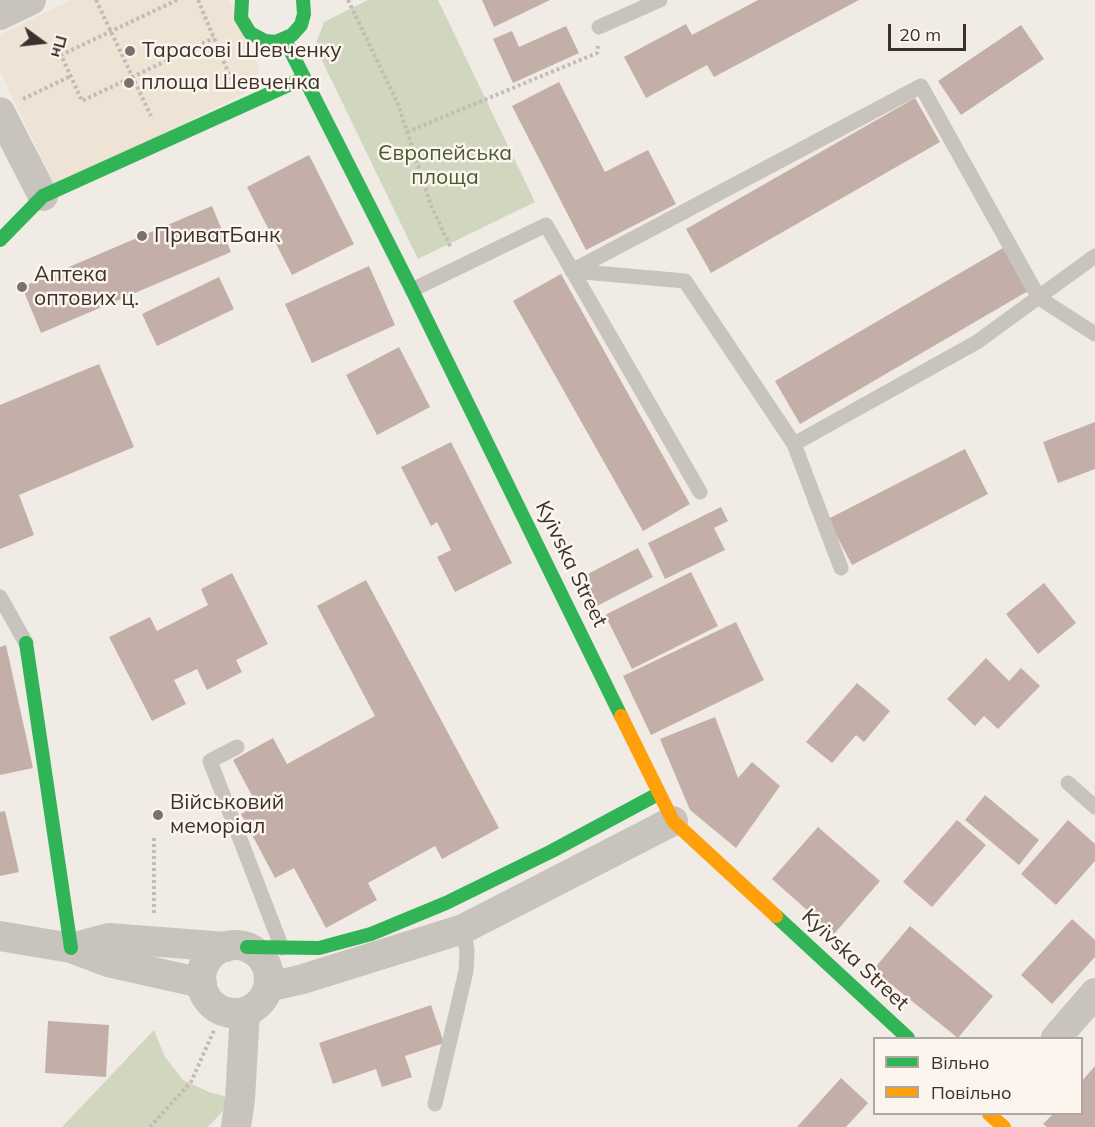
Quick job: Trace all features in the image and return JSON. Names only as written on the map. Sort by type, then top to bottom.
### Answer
[{"type":"main road","points":[[242,0],[241,18],[250,33],[265,41],[285,40],[301,25],[304,14],[303,0]]},
{"type":"main road","name":"Kyivska Street","points":[[285,40],[412,290],[673,821],[907,1037]]},
{"type":"main road","points":[[0,240],[43,196],[304,78]]},
{"type":"main road","points":[[26,644],[71,948]]},
{"type":"main road","points":[[236,947],[319,948],[371,934],[452,900],[552,851],[658,794]]},
{"type":"street","points":[[0,15],[31,0]]},
{"type":"street","points":[[10,106],[43,196]]},
{"type":"street","points":[[268,987],[303,979],[462,928],[673,821]]},
{"type":"street","points":[[452,900],[462,928]]},
{"type":"street","points":[[0,936],[71,948],[108,962],[202,983]]},
{"type":"street","points":[[71,948],[109,938],[236,947],[263,959],[268,970],[268,987],[264,998],[233,1011],[212,1004],[202,983],[207,960],[236,947]]},
{"type":"street","points":[[1057,1037],[1095,993]]},
{"type":"street","points":[[233,1011],[233,1124]]},
{"type":"lane","points":[[599,27],[660,0]]},
{"type":"lane","points":[[572,271],[921,86],[1039,298],[1095,334]]},
{"type":"lane","points":[[412,290],[546,225],[700,492]]},
{"type":"lane","points":[[794,444],[977,342],[1095,256]]},
{"type":"lane","points":[[572,271],[685,281],[794,444],[841,568]]},
{"type":"lane","points":[[0,597],[26,644]]},
{"type":"lane","points":[[237,747],[210,761],[282,948]]},
{"type":"lane","points":[[1068,783],[1095,807]]},
{"type":"lane","points":[[435,1104],[466,971],[467,950],[462,928]]},
{"type":"path","points":[[96,0],[163,142]]},
{"type":"path","points":[[177,0],[61,55],[82,100],[214,38]]},
{"type":"path","points":[[198,0],[243,106]]},
{"type":"path","points":[[348,0],[398,104],[432,208],[460,266]]},
{"type":"path","points":[[408,132],[597,53],[599,27]]},
{"type":"path","points":[[10,106],[71,76]]},
{"type":"path","points":[[154,838],[154,942]]},
{"type":"path","points":[[150,1127],[191,1082],[233,1011]]},
{"type":"green space","name":"Європейська площа","points":[[368,0],[438,0],[535,202],[418,259],[315,46],[324,22]]},
{"type":"green space","points":[[154,1030],[165,1057],[183,1080],[209,1092],[234,1099],[208,1127],[62,1127]]},
{"type":"shaded area","name":"площа Шевченка","points":[[71,0],[229,0],[260,70],[244,94],[55,186],[0,71],[0,35]]},
{"type":"building","points":[[482,0],[550,0],[494,27]]},
{"type":"building","points":[[758,0],[859,0],[714,77],[707,65],[646,98],[624,57],[686,24],[692,35]]},
{"type":"building","points":[[1021,25],[1044,59],[961,115],[938,81]]},
{"type":"building","points":[[566,26],[579,53],[513,83],[493,39],[512,31],[519,47]]},
{"type":"building","points":[[559,82],[605,172],[648,150],[676,204],[586,250],[512,106]]},
{"type":"building","points":[[915,98],[940,142],[711,273],[686,229]]},
{"type":"building","points":[[309,155],[354,244],[292,275],[247,187]]},
{"type":"building","points":[[212,206],[231,252],[41,333],[22,287]]},
{"type":"building","points":[[1003,248],[1028,291],[800,424],[775,381]]},
{"type":"building","points":[[369,266],[395,325],[312,363],[285,304]]},
{"type":"building","points":[[561,274],[690,504],[643,531],[513,301]]},
{"type":"building","points":[[219,277],[234,309],[157,346],[142,314]]},
{"type":"building","points":[[399,347],[430,407],[377,435],[346,375]]},
{"type":"building","points":[[99,364],[134,447],[19,495],[34,535],[0,549],[0,405]]},
{"type":"building","points":[[1095,422],[1095,469],[1058,483],[1043,442]]},
{"type":"building","points":[[451,442],[512,563],[455,592],[437,557],[451,550],[437,522],[431,526],[401,467]]},
{"type":"building","points":[[965,449],[988,494],[852,565],[828,519]]},
{"type":"building","points":[[721,507],[728,521],[714,528],[725,550],[665,579],[648,543]]},
{"type":"building","points":[[638,548],[653,577],[597,606],[582,577]]},
{"type":"building","points":[[691,572],[718,626],[632,669],[605,615]]},
{"type":"building","points":[[232,573],[268,644],[236,660],[242,672],[207,690],[197,669],[174,680],[186,704],[152,721],[109,637],[150,617],[157,631],[208,605],[201,589]]},
{"type":"building","points":[[366,580],[499,828],[442,859],[435,846],[368,883],[377,900],[326,928],[294,868],[275,878],[241,814],[257,805],[233,760],[273,738],[287,764],[375,716],[317,606]]},
{"type":"building","points":[[1044,583],[1076,623],[1038,654],[1006,614]]},
{"type":"building","points":[[736,622],[764,680],[651,735],[623,676]]},
{"type":"building","points":[[6,645],[33,768],[0,775],[0,647]]},
{"type":"building","points":[[986,658],[1009,681],[1021,668],[1040,686],[998,729],[984,716],[975,726],[947,699]]},
{"type":"building","points":[[857,683],[890,711],[864,742],[856,735],[832,763],[806,742]]},
{"type":"building","points":[[715,717],[738,778],[752,762],[780,786],[736,848],[690,810],[660,739]]},
{"type":"building","points":[[985,795],[1039,840],[1019,865],[965,820]]},
{"type":"building","points":[[5,811],[19,872],[0,876],[0,812]]},
{"type":"building","points":[[957,820],[986,845],[932,907],[903,882]]},
{"type":"building","points":[[1068,820],[1095,844],[1095,861],[1056,905],[1021,874]]},
{"type":"building","points":[[818,827],[880,881],[834,934],[772,879]]},
{"type":"building","points":[[1072,919],[1095,940],[1095,957],[1052,1004],[1021,975]]},
{"type":"building","points":[[910,926],[993,996],[957,1037],[873,970]]},
{"type":"building","points":[[431,1005],[444,1043],[405,1056],[412,1077],[382,1087],[376,1069],[333,1084],[319,1043]]},
{"type":"building","points":[[48,1021],[109,1025],[106,1077],[45,1073]]},
{"type":"building","points":[[1095,1066],[1095,1127],[1047,1127],[1043,1124],[1052,1115],[1083,1115],[1083,1080]]},
{"type":"building","points":[[841,1078],[868,1103],[846,1127],[797,1127]]},
{"type":"traffic: fast","points":[[242,0],[241,18],[250,33],[265,41],[276,42],[292,35],[301,25],[304,14],[303,0]]},
{"type":"traffic: fast","points":[[285,40],[412,290],[621,716]]},
{"type":"traffic: fast","points":[[0,240],[43,196],[304,78]]},
{"type":"traffic: fast","points":[[26,643],[71,948]]},
{"type":"traffic: fast","points":[[247,947],[319,948],[371,934],[446,903],[552,851],[658,794]]},
{"type":"traffic: fast","points":[[776,916],[907,1037]]},
{"type":"traffic: slow","points":[[621,716],[673,821],[776,916]]},
{"type":"traffic: slow","points":[[990,1115],[1004,1127]]},
{"type":"place","name":"Тарасові Шевченку","points":[[130,51]]},
{"type":"place","name":"площа Шевченка","points":[[129,83]]},
{"type":"place","name":"ПриватБанк","points":[[142,236]]},
{"type":"place","name":"Аптека оптових ц.","points":[[22,287]]},
{"type":"place","name":"Військовий меморіал","points":[[158,815]]}]
